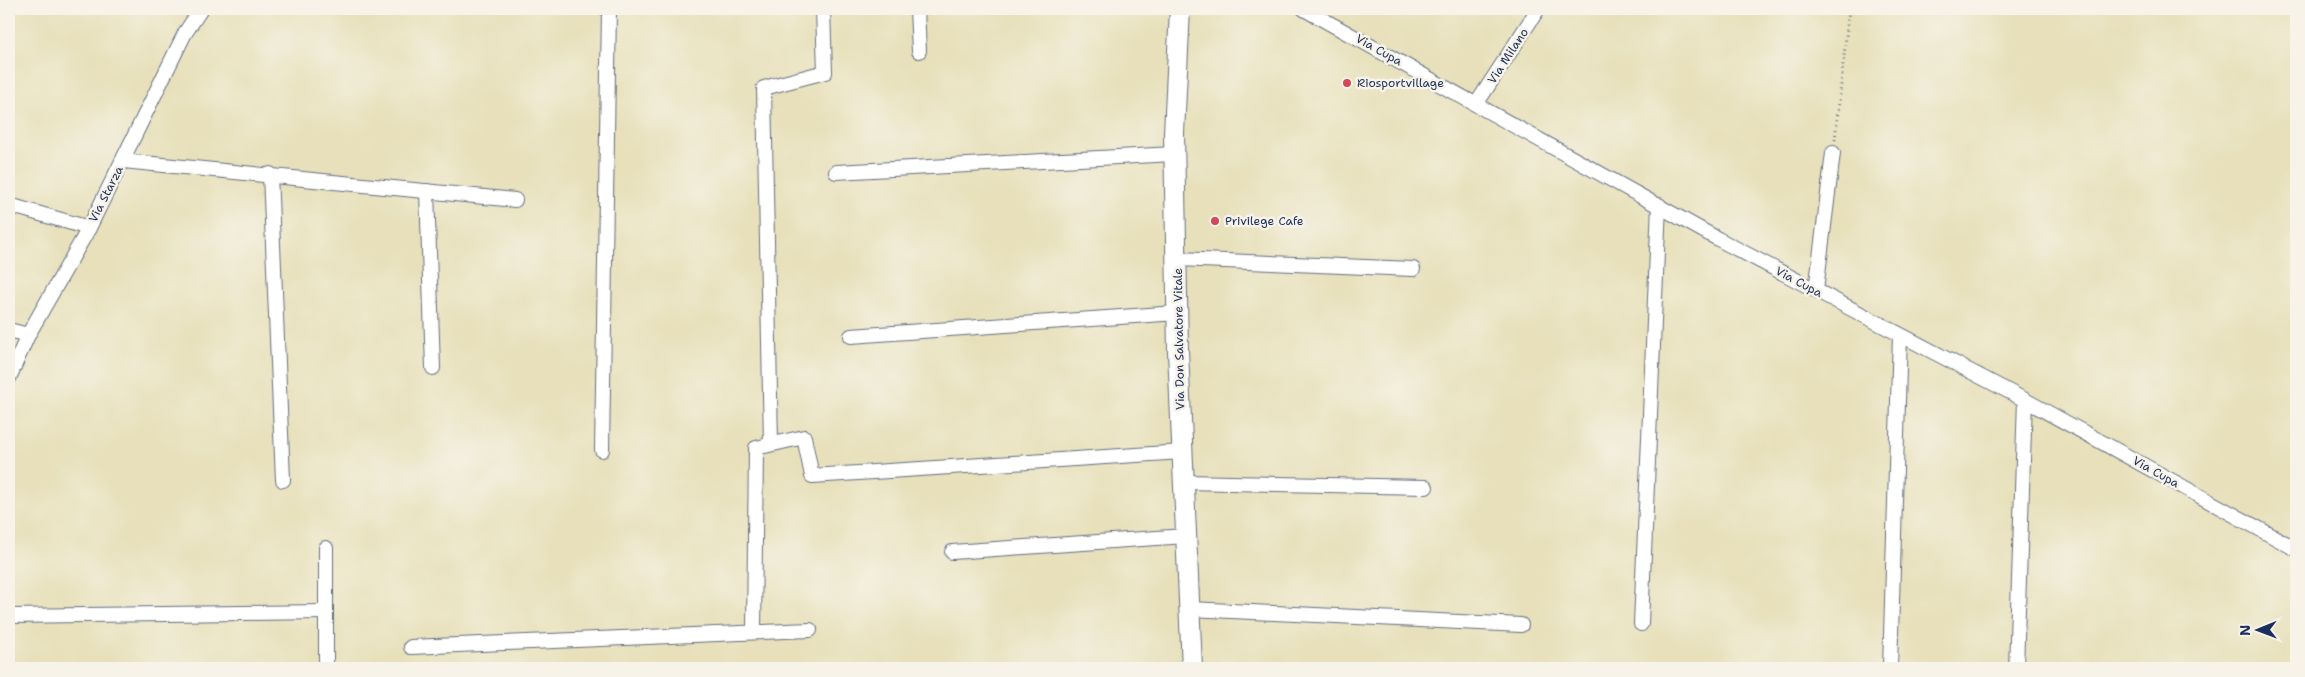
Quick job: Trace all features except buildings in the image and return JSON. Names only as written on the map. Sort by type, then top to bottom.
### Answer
[{"type":"street","name":"Via Starza","points":[[9,378],[28,335],[89,228],[185,33],[201,9]]},
{"type":"street","points":[[602,450],[609,9]]},
{"type":"street","points":[[771,444],[764,88],[825,72],[823,9]]},
{"type":"street","points":[[917,9],[919,51]]},
{"type":"street","name":"Via Don Salvatore Vitale","points":[[1180,9],[1174,154],[1178,259],[1177,313],[1192,668]]},
{"type":"street","name":"Via Cupa","points":[[1304,9],[1659,205],[2025,400],[2296,550]]},
{"type":"street","name":"Via Milano","points":[[1477,103],[1538,9]]},
{"type":"street","points":[[1816,290],[1833,153]]},
{"type":"street","points":[[836,172],[1174,154]]},
{"type":"street","points":[[123,161],[270,174],[515,200]]},
{"type":"street","points":[[270,174],[283,480]]},
{"type":"street","points":[[426,191],[433,368]]},
{"type":"street","points":[[9,204],[89,228]]},
{"type":"street","points":[[1641,624],[1659,205]]},
{"type":"street","points":[[1178,259],[1413,269]]},
{"type":"street","points":[[851,336],[1177,313]]},
{"type":"street","points":[[9,330],[28,335]]},
{"type":"street","points":[[1890,668],[1900,335]]},
{"type":"street","points":[[2016,668],[2025,400]]},
{"type":"street","points":[[754,632],[756,448],[804,437],[812,476],[1182,452]]},
{"type":"street","points":[[1184,482],[1426,487]]},
{"type":"street","points":[[952,552],[1186,536]]},
{"type":"street","points":[[326,548],[326,668]]},
{"type":"street","points":[[1190,609],[1521,625]]},
{"type":"street","points":[[9,616],[326,612]]},
{"type":"street","points":[[411,647],[810,630]]},
{"type":"path","points":[[1833,153],[1849,9]]},
{"type":"place","name":"Riosportvillage","points":[[1347,83]]},
{"type":"place","name":"Privilege Cafe","points":[[1215,221]]}]
